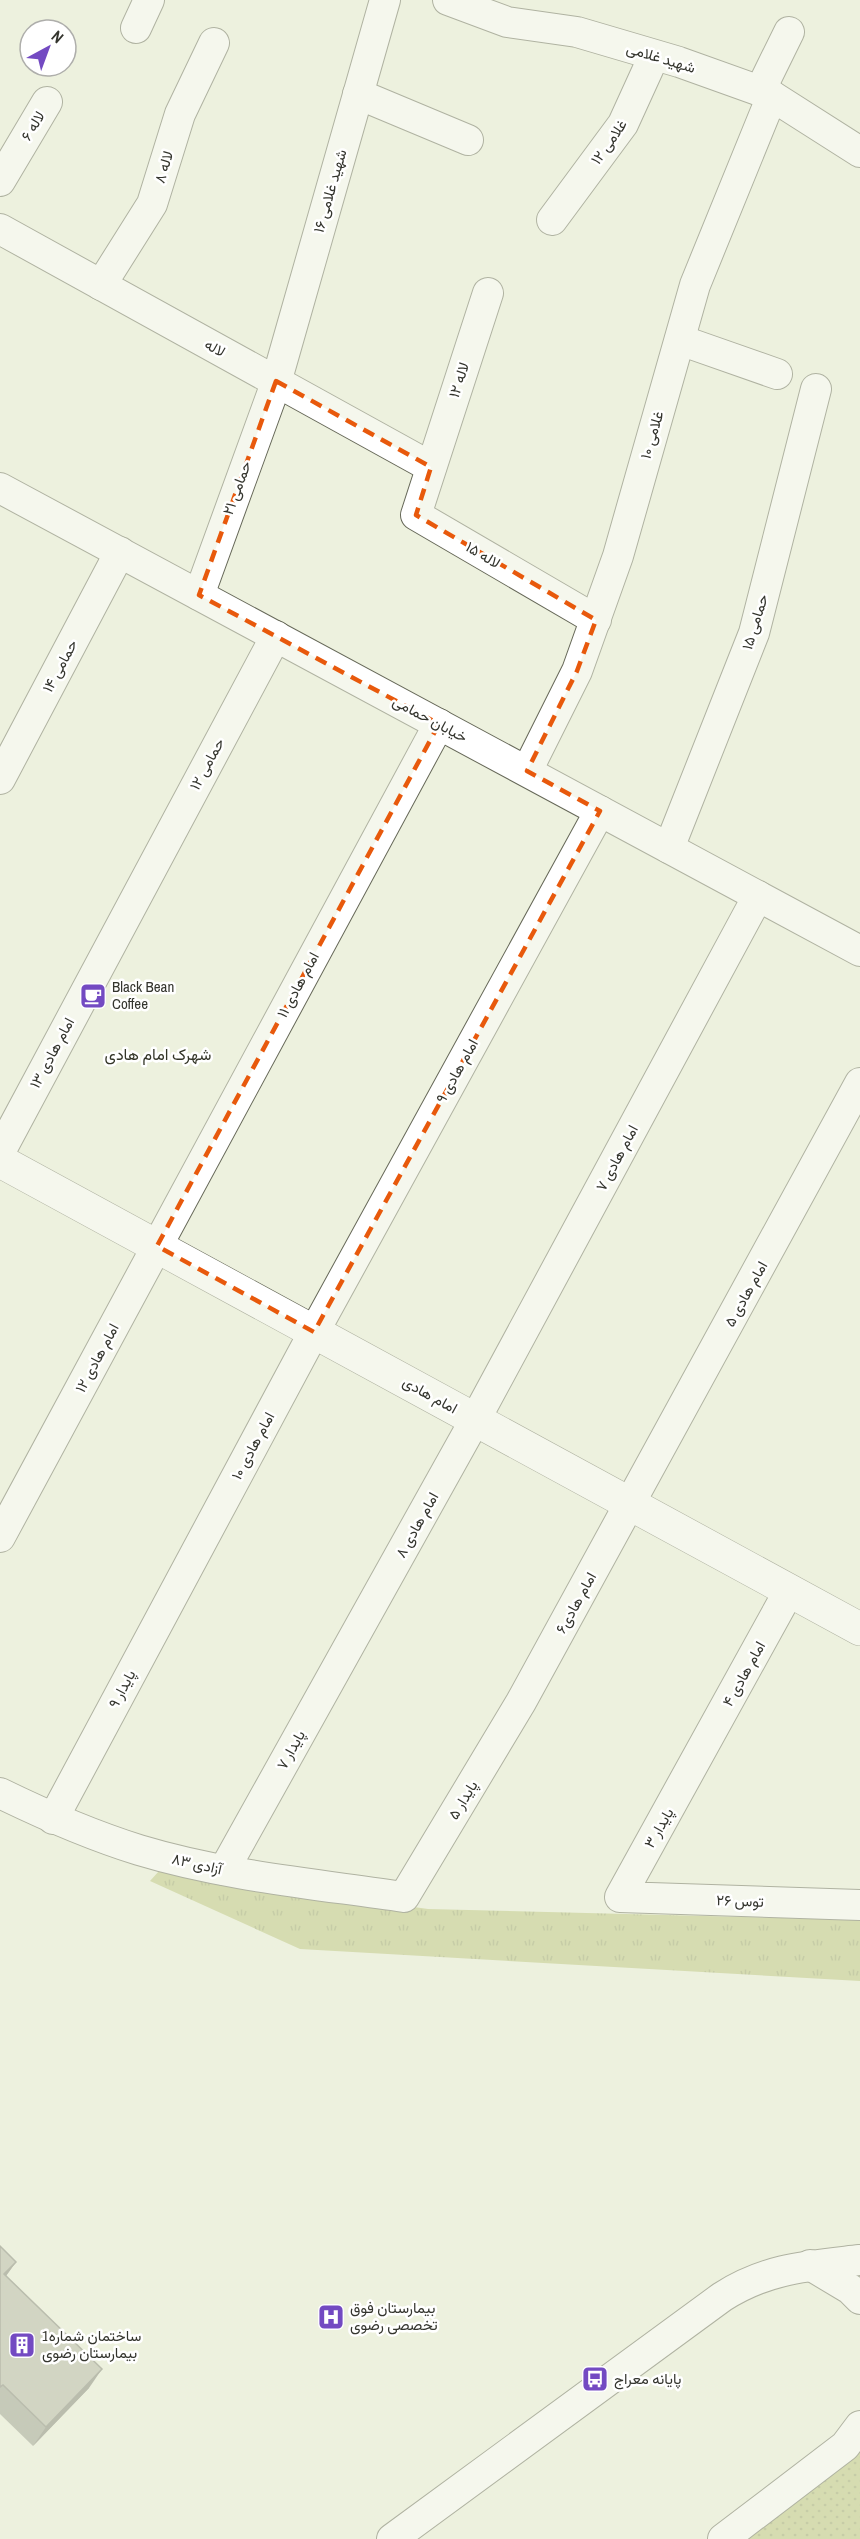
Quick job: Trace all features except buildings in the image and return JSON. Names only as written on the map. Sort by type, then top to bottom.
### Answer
[{"type":"main road","name":"امام هادی","points":[[0,1161],[860,1629]]},
{"type":"street","points":[[136,28],[149,0]]},
{"type":"street","name":"شهید غلامی ۱۶","points":[[276,381],[385,0]]},
{"type":"street","name":"شهید غلامی","points":[[448,0],[507,21],[578,32],[679,62],[766,94],[860,152]]},
{"type":"street","name":"غلامی ۱۰","points":[[527,771],[577,671],[596,620],[618,556],[695,285],[789,32]]},
{"type":"street","name":"لاله ۸","points":[[102,285],[152,204],[180,114],[214,42]]},
{"type":"street","name":"غلامی ۱۲","points":[[552,220],[623,124],[654,56]]},
{"type":"street","points":[[358,94],[468,140]]},
{"type":"street","name":"لاله ۶","points":[[0,181],[47,102]]},
{"type":"street","name":"لاله","points":[[0,229],[431,467]]},
{"type":"street","name":"لاله ۱۲","points":[[431,467],[488,293]]},
{"type":"street","points":[[680,340],[777,374]]},
{"type":"street","name":"حمامی ۲۱","points":[[199,595],[276,381]]},
{"type":"street","name":"حمامی ۱۵","points":[[669,848],[754,633],[816,389]]},
{"type":"street","name":"لاله ۱۵","points":[[431,467],[416,515],[596,620]]},
{"type":"street","name":"خیابان حمامی","points":[[0,488],[860,951]]},
{"type":"street","name":"حمامی ۱۴","points":[[0,779],[120,552]]},
{"type":"street","name":"حمامی ۱۲","points":[[138,892],[276,636]]},
{"type":"street","name":"امام هادی ۱۱","points":[[157,1246],[439,724]]},
{"type":"street","name":"امام هادی ۹","points":[[314,1332],[600,811]]},
{"type":"street","name":"امام هادی ۱۳","points":[[0,1152],[138,892]]},
{"type":"street","name":"امام هادی ۷","points":[[475,1420],[759,896]]},
{"type":"street","name":"امام هادی ۵","points":[[631,1505],[860,1083]]},
{"type":"street","name":"امام هادی ۱۲","points":[[0,1537],[157,1246]]},
{"type":"street","name":"امام هادی ۱۰","points":[[192,1560],[314,1332]]},
{"type":"street","name":"امام هادی ۸","points":[[359,1629],[475,1420]]},
{"type":"street","name":"امام هادی۶","points":[[521,1702],[631,1505]]},
{"type":"street","name":"پایدار ۹","points":[[53,1819],[192,1560]]},
{"type":"street","name":"امام هادی ۴","points":[[699,1758],[789,1591]]},
{"type":"street","name":"پایدار ۷","points":[[224,1870],[359,1629]]},
{"type":"street","name":"پایدار ۵","points":[[404,1897],[521,1702]]},
{"type":"street","name":"پایدار ۳","points":[[620,1897],[699,1758]]},
{"type":"street","name":"آزادی ۸۳","points":[[0,1793],[53,1819],[140,1850],[224,1870],[404,1897]]},
{"type":"street","name":"توس ۲۶","points":[[620,1897],[860,1905]]},
{"type":"street","points":[[392,2539],[745,2282],[778,2271],[860,2260]]},
{"type":"street","points":[[810,2265],[850,2289],[860,2299]]},
{"type":"street","points":[[723,2539],[845,2446],[860,2426]]},
{"type":"highlighted area","points":[[276,381],[431,467],[416,515],[596,620],[577,671],[527,771],[600,811],[314,1332],[157,1246],[439,724],[199,595]]},
{"type":"green space","points":[[159,1871],[428,1909],[860,1920],[860,1981],[300,1949],[150,1881]]},
{"type":"green space","points":[[860,2452],[860,2539],[745,2539]]},
{"type":"place","name":"Black Bean Coffee","points":[[93,996]]},
{"type":"place","name":"بیمارستان فوق تخصصی رضوی","points":[[331,2317]]},
{"type":"place","name":"ساختمان شماره1 بیمارستان رضوی","points":[[22,2345]]},
{"type":"place","name":"پایانه معراج","points":[[595,2379]]},
{"type":"district","name":"شهرک امام هادی","points":[[158,1054]]}]
